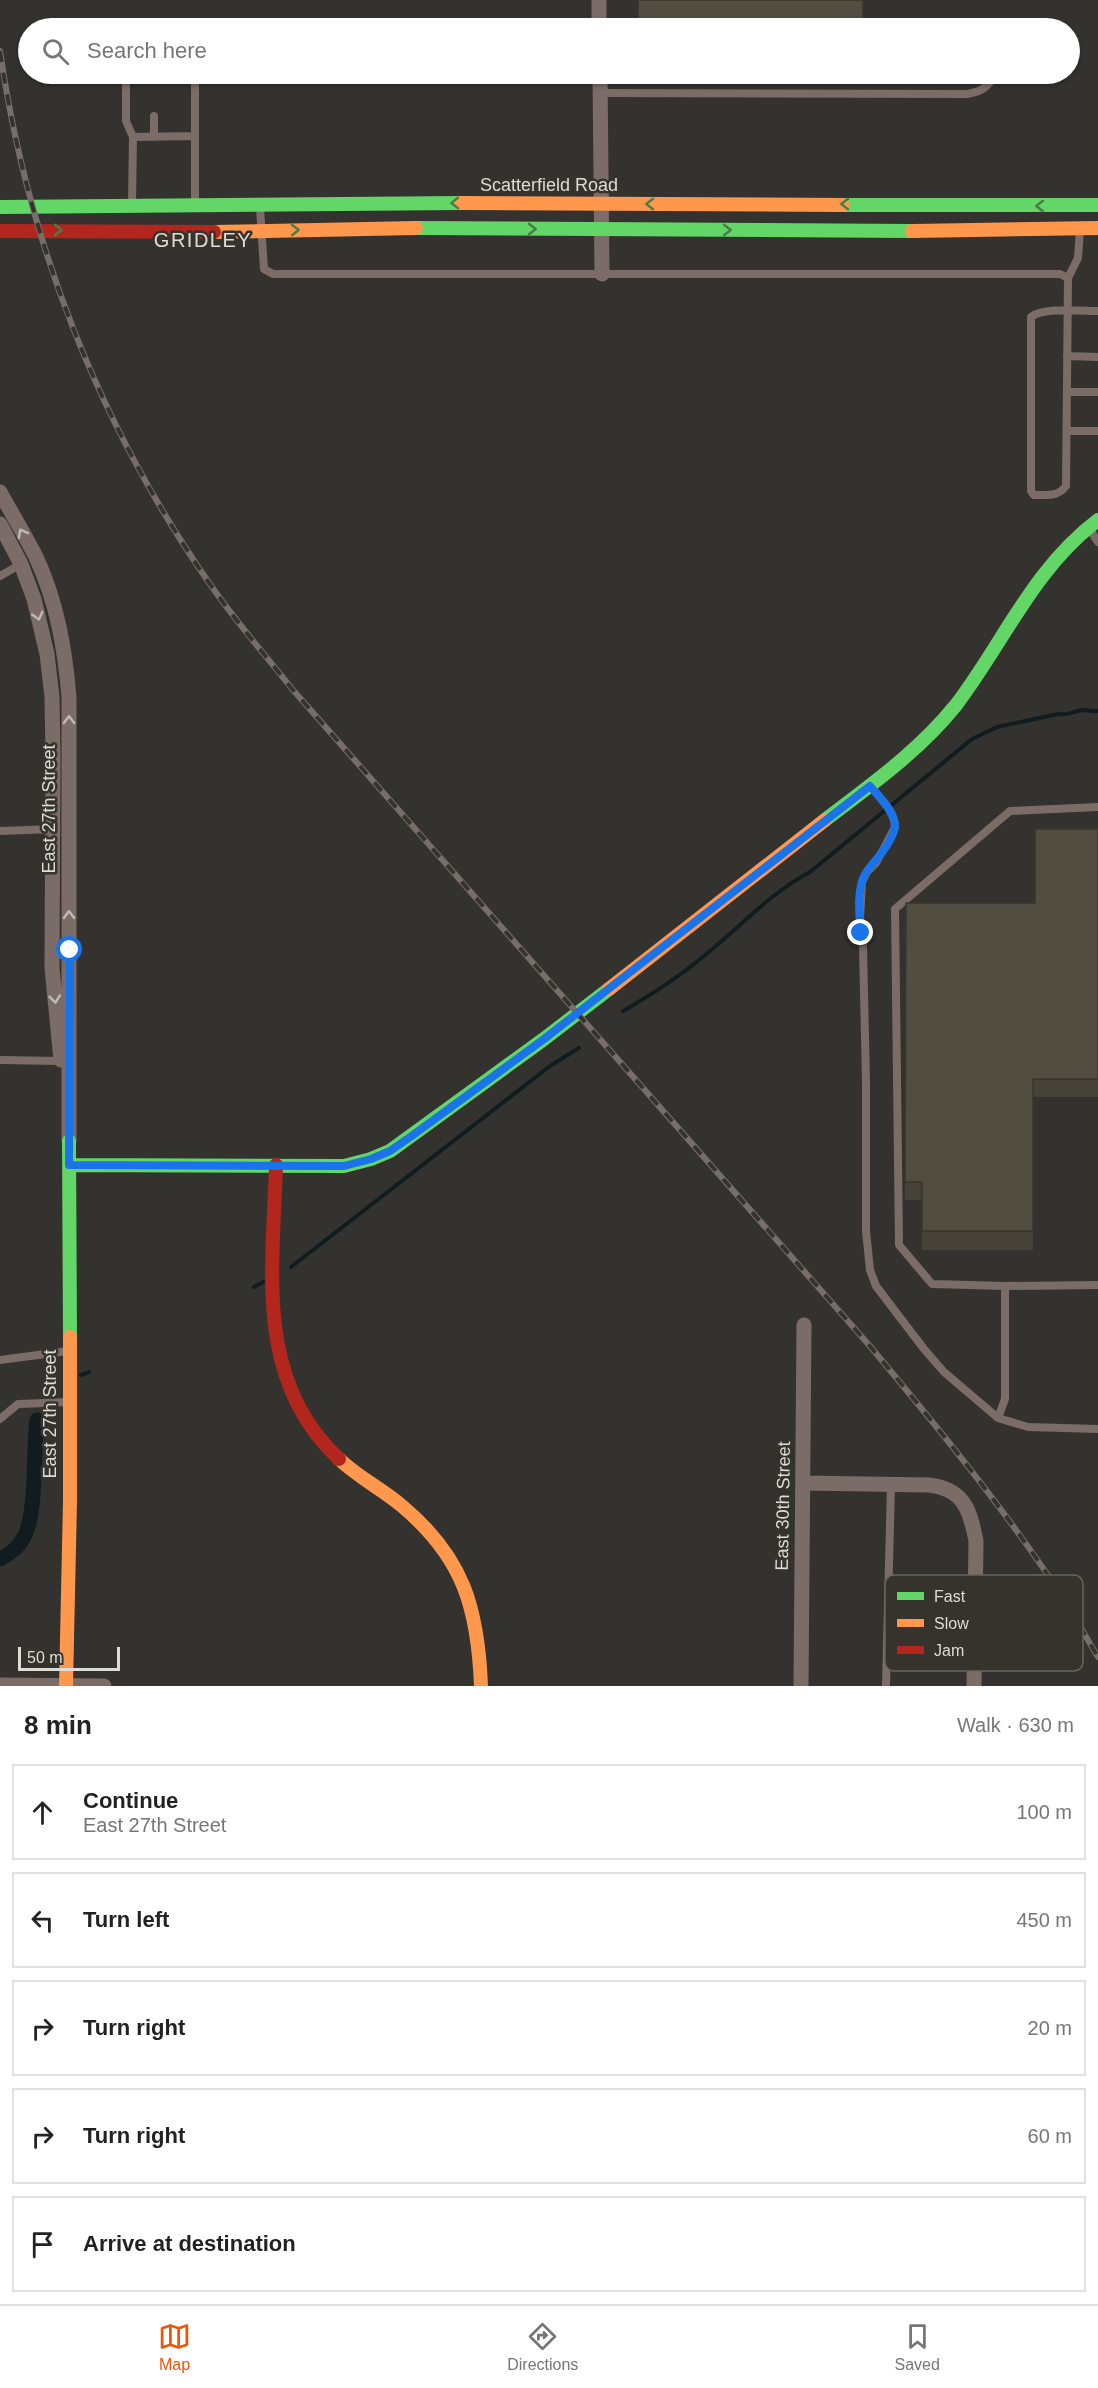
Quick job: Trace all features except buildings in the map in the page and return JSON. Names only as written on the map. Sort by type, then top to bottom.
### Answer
[{"type":"street","points":[[599,0],[599,18]]},
{"type":"street","points":[[600,84],[602,274]]},
{"type":"street","name":"Scatterfield Road","points":[[0,207],[601,203],[1098,205]]},
{"type":"street","points":[[0,231],[260,231],[399,228],[909,231],[1098,228]]},
{"type":"street","name":"East 27th Street","points":[[0,492],[36,558],[52,601],[66,657],[69,697],[70,1402],[66,1686]]},
{"type":"street","points":[[69,1165],[344,1166],[390,1151],[544,1039],[914,751],[944,722],[1064,547],[1093,523]]},
{"type":"street","name":"East 27th Street","points":[[0,524],[21,564],[34,599],[47,654],[52,697],[52,968],[69,1141]]},
{"type":"street","points":[[276,1165],[274,1307],[276,1342],[284,1375],[295,1403],[331,1453],[363,1480],[401,1505],[424,1526],[461,1577],[475,1618],[481,1686]]},
{"type":"street","name":"East 30th Street","points":[[801,1686],[804,1325]]},
{"type":"street","points":[[802,1483],[891,1483],[938,1486],[954,1493],[963,1501],[972,1519],[976,1541],[976,1575]]},
{"type":"street","points":[[974,1671],[974,1686]]},
{"type":"street","points":[[0,1685],[104,1686]]},
{"type":"lane","points":[[126,84],[126,121],[133,137],[132,206]]},
{"type":"lane","points":[[195,84],[195,205]]},
{"type":"lane","points":[[600,93],[967,94],[977,93],[989,84]]},
{"type":"lane","points":[[153,116],[154,137]]},
{"type":"lane","points":[[133,137],[195,136]]},
{"type":"lane","points":[[260,204],[264,269],[273,274],[1060,274],[1068,278]]},
{"type":"lane","points":[[1080,228],[1078,258],[1068,278],[1067,311],[1066,486],[1055,495],[1034,495],[1031,491],[1030,317],[1036,313],[1067,311],[1098,311]]},
{"type":"lane","points":[[1067,356],[1098,357]]},
{"type":"lane","points":[[1067,392],[1098,392]]},
{"type":"lane","points":[[1066,431],[1098,431]]},
{"type":"lane","points":[[1093,523],[1098,542]]},
{"type":"lane","points":[[0,576],[36,558]]},
{"type":"lane","points":[[870,786],[895,821],[894,831],[862,882],[860,918],[863,947],[866,1202],[870,1270],[876,1286],[944,1372],[998,1418],[1028,1427],[1098,1430]]},
{"type":"lane","points":[[1098,807],[1010,811],[895,909],[899,1245],[933,1284],[1098,1285]]},
{"type":"lane","points":[[0,831],[69,829]]},
{"type":"lane","points":[[0,1060],[61,1061]]},
{"type":"lane","points":[[998,1418],[1005,1399],[1005,1286]]},
{"type":"lane","points":[[0,1360],[69,1350]]},
{"type":"lane","points":[[0,1419],[18,1404],[70,1402]]},
{"type":"lane","points":[[889,1575],[891,1483]]},
{"type":"lane","points":[[886,1671],[886,1686]]},
{"type":"waterway","points":[[623,1011],[694,964],[768,900],[810,872],[972,739],[997,727],[1083,710],[1098,711]]},
{"type":"waterway","points":[[291,1267],[550,1066],[579,1048]]},
{"type":"waterway","points":[[254,1287],[263,1282]]},
{"type":"waterway","points":[[81,1375],[89,1372]]},
{"type":"waterway","points":[[0,1559],[20,1544],[28,1527],[33,1498],[37,1420]]},
{"type":"railway","points":[[0,51],[29,194],[74,332],[103,398],[136,463],[172,526],[212,587],[293,690],[869,1345],[966,1463],[1048,1575]]},
{"type":"railway","points":[[1083,1631],[1098,1657]]},
{"type":"traffic: fast","points":[[0,207],[461,203]]},
{"type":"traffic: fast","points":[[843,205],[1098,205]]},
{"type":"traffic: fast","points":[[416,228],[912,231]]},
{"type":"traffic: fast","points":[[825,820],[894,766],[942,722],[973,681],[1037,583],[1075,539],[1098,520]]},
{"type":"traffic: fast","points":[[69,1165],[344,1166],[371,1159],[390,1151],[609,989]]},
{"type":"traffic: fast","points":[[69,1141],[70,1337]]},
{"type":"traffic: slow","points":[[461,203],[843,205]]},
{"type":"traffic: slow","points":[[214,232],[416,228]]},
{"type":"traffic: slow","points":[[912,231],[1098,228]]},
{"type":"traffic: slow","points":[[609,989],[825,820]]},
{"type":"traffic: slow","points":[[66,1686],[70,1501],[70,1337]]},
{"type":"traffic: slow","points":[[339,1459],[402,1506],[440,1545],[464,1587],[471,1609],[476,1633],[481,1686]]},
{"type":"traffic: jam","points":[[0,231],[214,232]]},
{"type":"traffic: jam","points":[[276,1165],[272,1283],[274,1322],[281,1359],[293,1394],[312,1428],[339,1459]]},
{"type":"district","name":"GRIDLEY","points":[[203,240]]},
{"type":"route","points":[[70,950],[69,1165],[344,1166],[390,1151],[413,1135],[544,1039],[870,786],[891,813],[895,827],[876,863],[867,872],[862,882],[861,933]]}]
